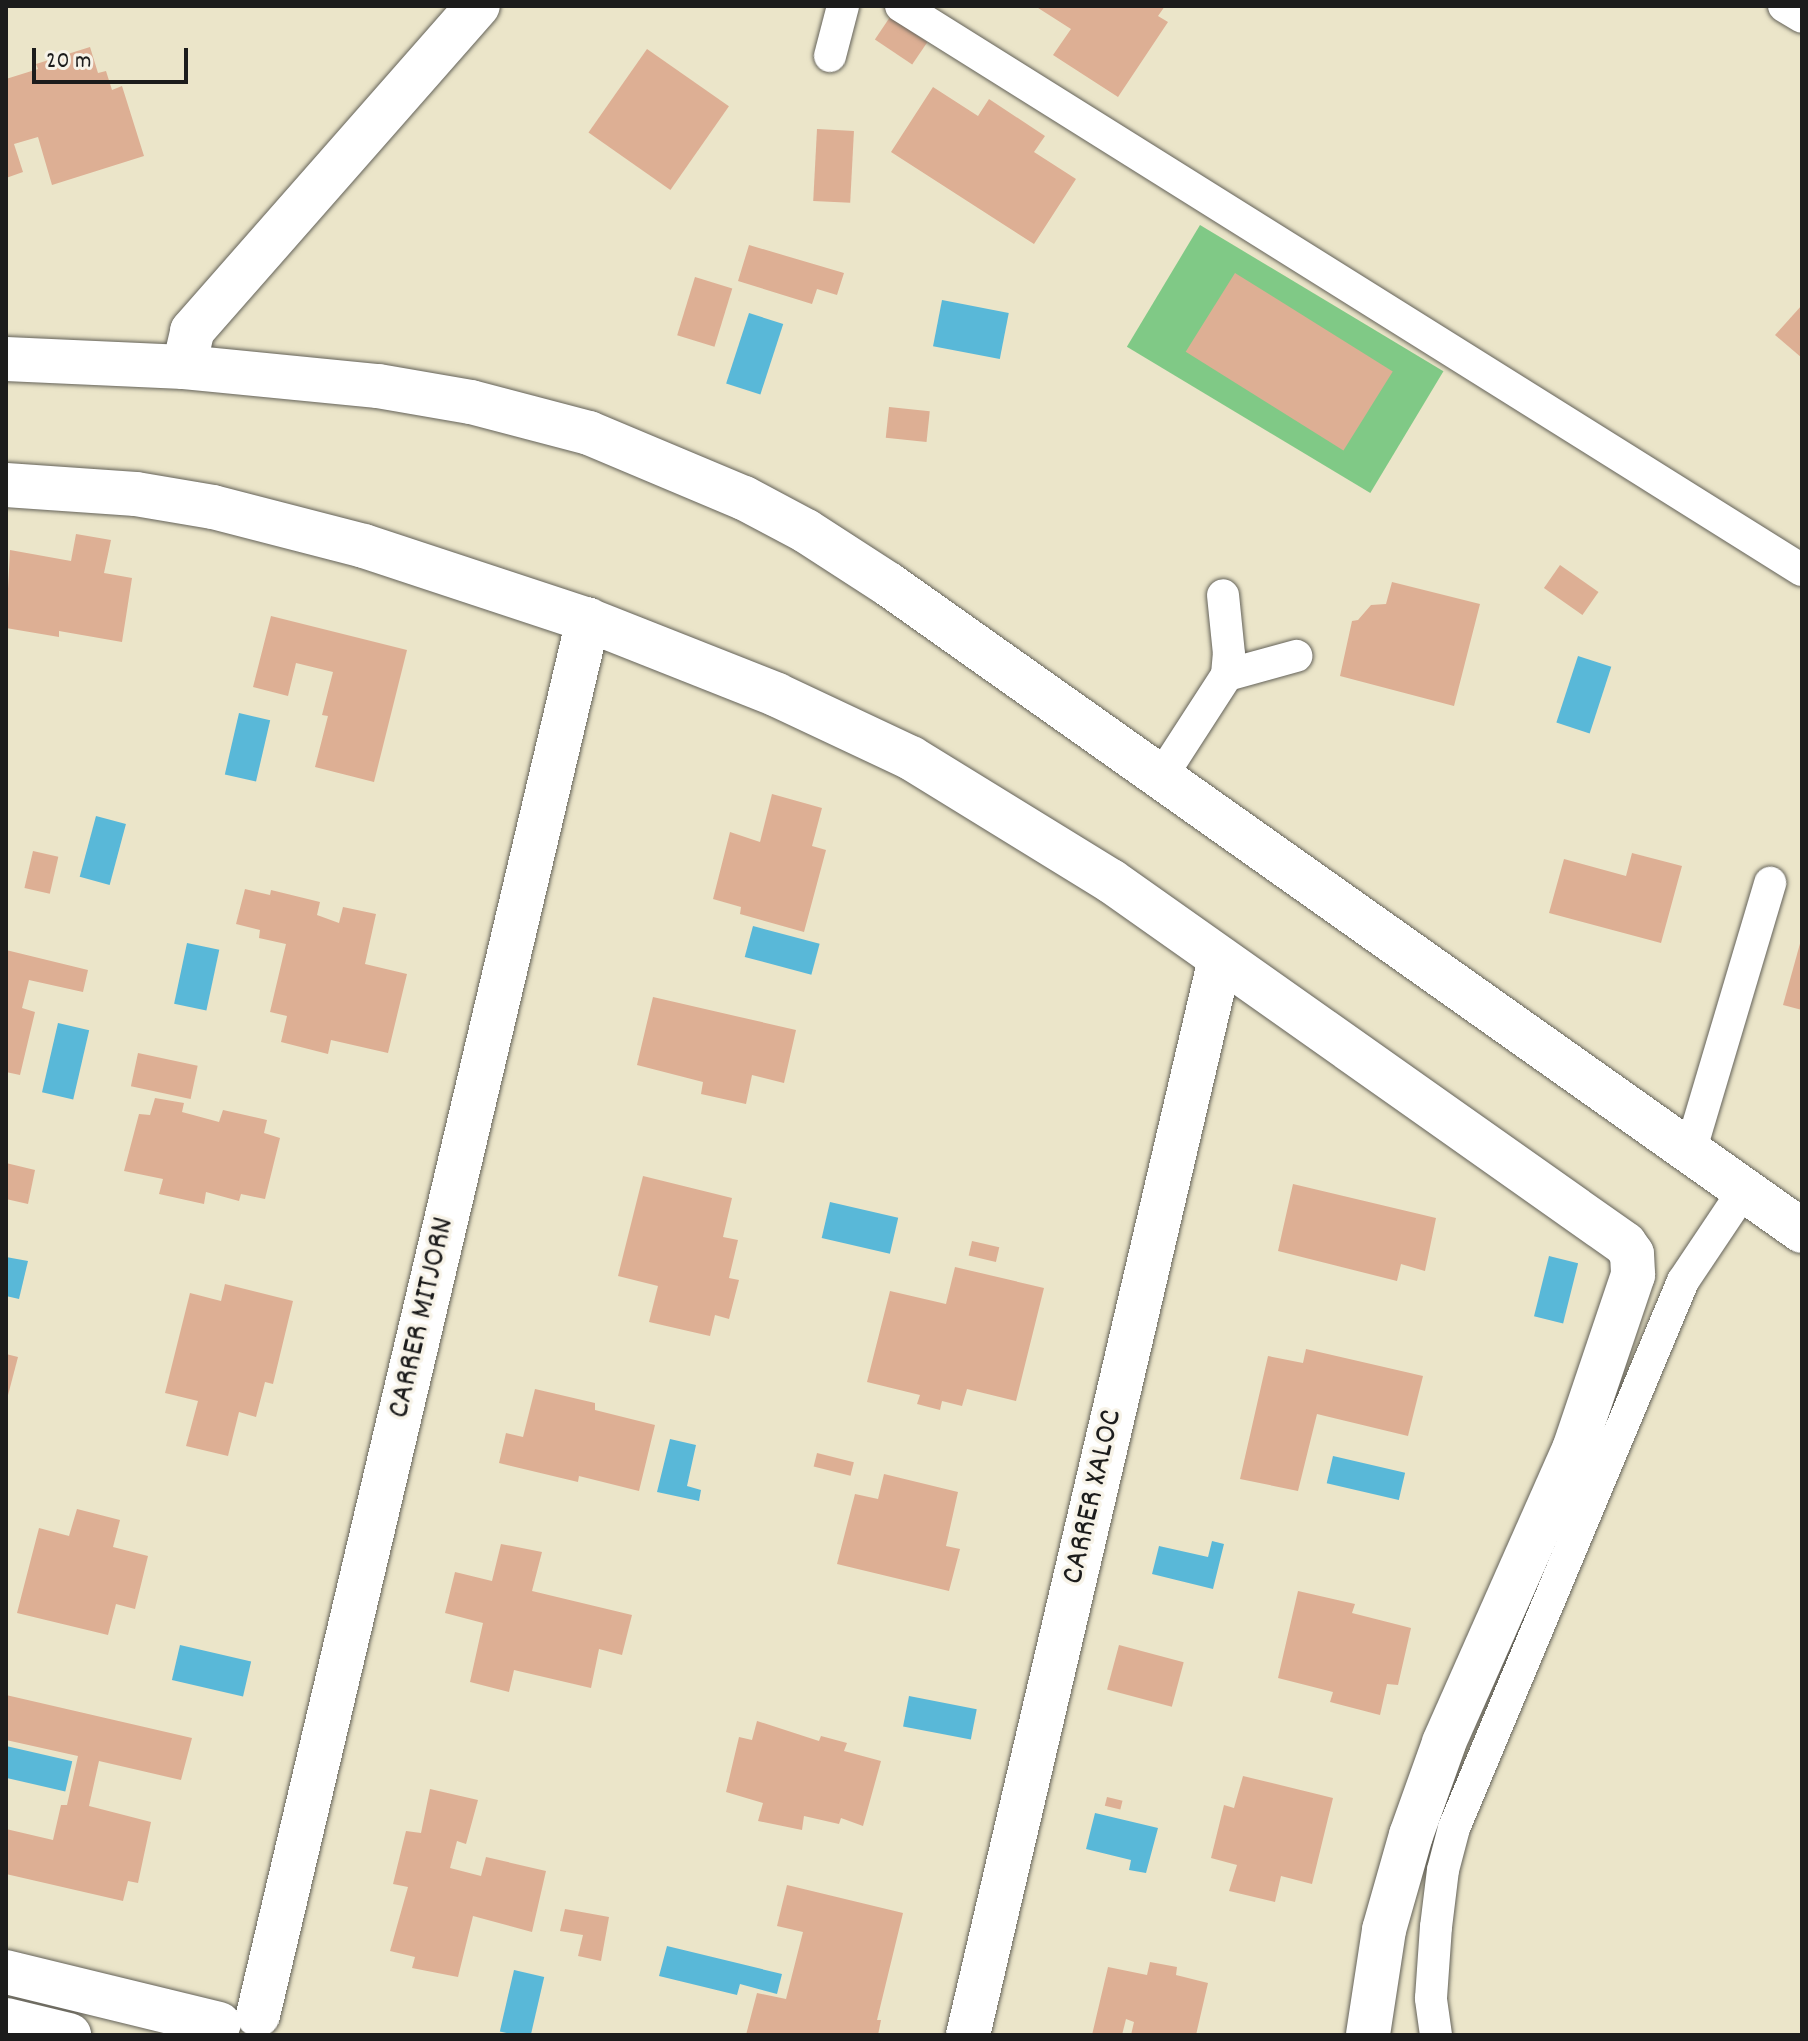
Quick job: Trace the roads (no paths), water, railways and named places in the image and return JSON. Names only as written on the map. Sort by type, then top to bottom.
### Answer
[{"type":"street","points":[[184,367],[192,331],[478,6]]},
{"type":"street","points":[[6,359],[184,367],[378,386],[471,402],[589,433],[744,498],[818,539],[888,584],[1802,1231]]},
{"type":"street","points":[[6,485],[136,494],[213,507],[364,546],[588,620],[777,695],[911,758],[1099,874],[1612,1235],[1632,1254],[1634,1266],[1574,1449],[1444,1743],[1411,1835],[1384,1930],[1368,2035]]},
{"type":"street","name":"CARRER MITJORN","points":[[242,2027],[588,620]]},
{"type":"street","name":"CARRER XALOC","points":[[968,2035],[1220,959]]},
{"type":"street","points":[[6,1972],[242,2027]]},
{"type":"street","points":[[6,2020],[69,2035]]},
{"type":"lane","points":[[830,56],[843,6]]},
{"type":"lane","points":[[901,6],[1802,570]]},
{"type":"lane","points":[[1784,6],[1802,17]]},
{"type":"lane","points":[[1161,777],[1227,675],[1229,654],[1223,595]]},
{"type":"lane","points":[[1227,675],[1296,656]]},
{"type":"lane","points":[[1690,1152],[1770,883]]},
{"type":"lane","points":[[1436,2035],[1431,1998],[1436,1927],[1443,1870],[1454,1828],[1683,1281],[1744,1190]]},
{"type":"water","points":[[942,300],[1009,313],[1000,359],[933,346]]},
{"type":"water","points":[[749,313],[783,324],[760,395],[726,383]]},
{"type":"water","points":[[1578,656],[1611,667],[1590,733],[1556,723]]},
{"type":"water","points":[[239,713],[270,720],[256,782],[225,774]]},
{"type":"water","points":[[96,816],[126,824],[110,885],[80,877]]},
{"type":"water","points":[[753,926],[820,944],[811,975],[745,957]]},
{"type":"water","points":[[187,943],[219,950],[206,1011],[174,1004]]},
{"type":"water","points":[[58,1023],[89,1030],[73,1099],[42,1092]]},
{"type":"water","points":[[830,1202],[898,1218],[890,1254],[822,1238]]},
{"type":"water","points":[[1549,1256],[1578,1263],[1563,1323],[1534,1316]]},
{"type":"water","points":[[6,1257],[28,1261],[19,1299],[6,1296]]},
{"type":"water","points":[[670,1439],[696,1445],[687,1486],[701,1490],[699,1501],[657,1492]]},
{"type":"water","points":[[1333,1456],[1405,1473],[1399,1500],[1327,1483]]},
{"type":"water","points":[[1212,1541],[1224,1544],[1213,1589],[1152,1574],[1159,1546],[1208,1557]]},
{"type":"water","points":[[180,1645],[251,1661],[243,1696],[172,1680]]},
{"type":"water","points":[[909,1696],[977,1709],[971,1740],[903,1726]]},
{"type":"water","points":[[6,1746],[72,1761],[65,1792],[6,1778]]},
{"type":"water","points":[[1095,1813],[1158,1828],[1146,1873],[1129,1870],[1131,1860],[1086,1849]]},
{"type":"water","points":[[667,1946],[782,1974],[777,1994],[740,1984],[737,1995],[659,1976]]},
{"type":"water","points":[[514,1970],[544,1977],[531,2035],[500,2031]]}]
